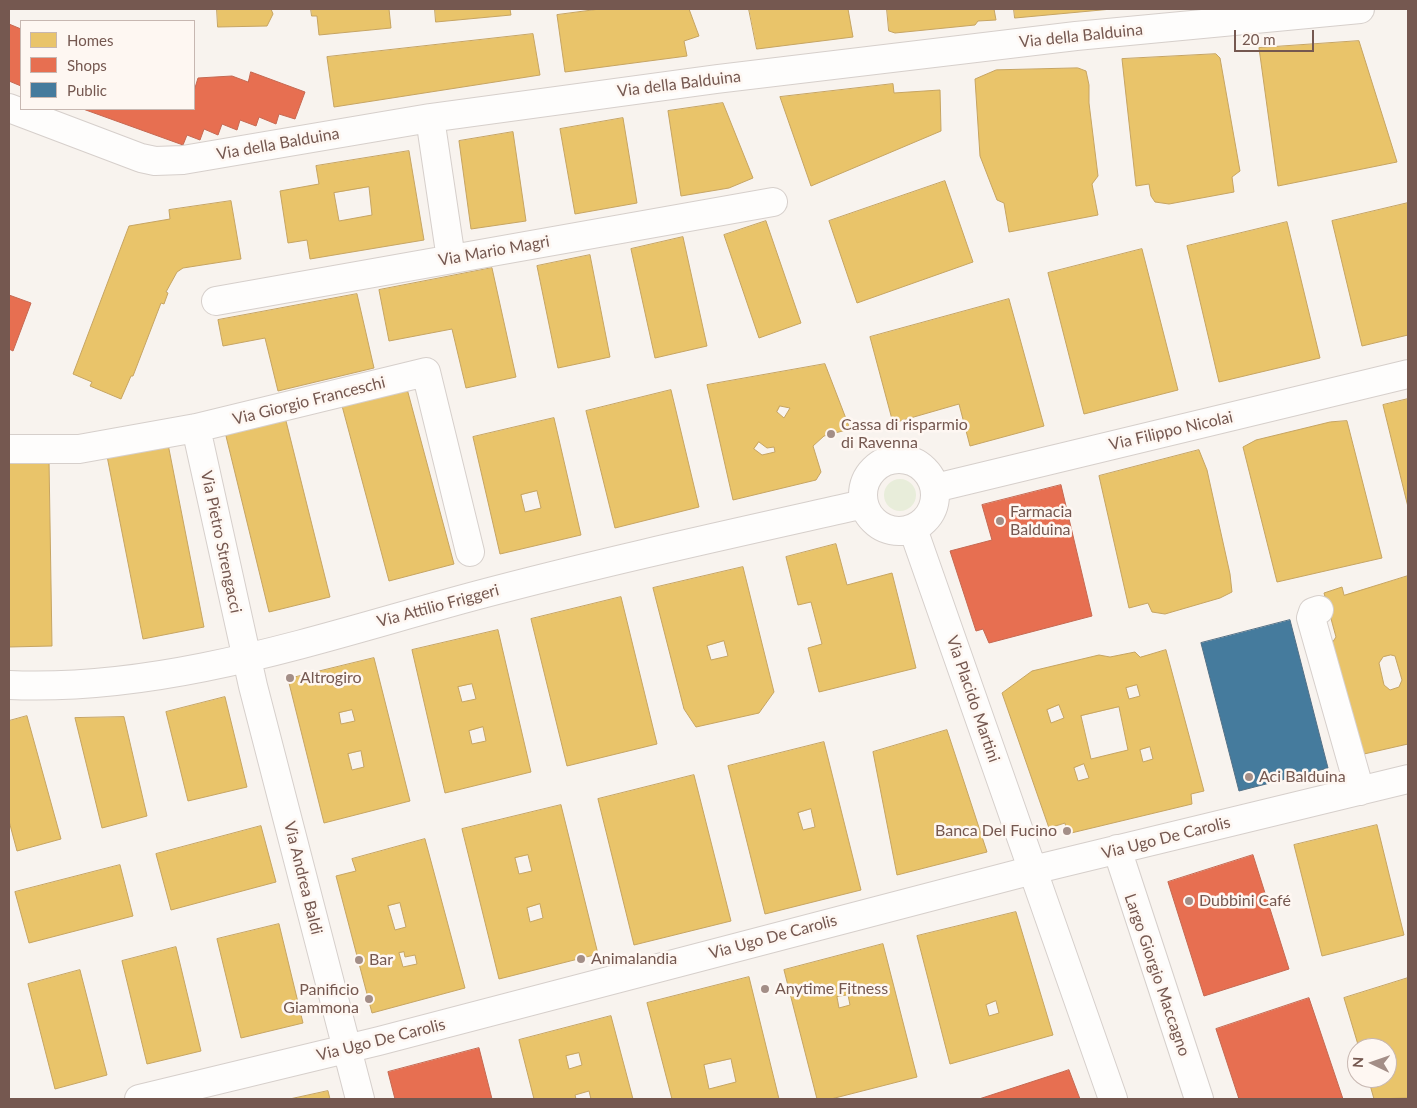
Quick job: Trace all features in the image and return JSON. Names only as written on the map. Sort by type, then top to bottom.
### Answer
[{"type":"street","name":"Via della Balduina","points":[[9,108],[141,158],[155,161],[205,157],[430,118],[717,79],[1076,36],[1360,9]]},
{"type":"street","points":[[430,118],[451,259]]},
{"type":"street","name":"Via Mario Magri","points":[[216,301],[773,202]]},
{"type":"street","name":"Via Giorgio Franceschi","points":[[9,449],[79,449],[196,428],[426,372],[470,552]]},
{"type":"street","name":"Via Filippo Nicolai","points":[[935,488],[1408,374]]},
{"type":"street","name":"Via Pietro Strengacci","points":[[196,428],[246,656]]},
{"type":"street","points":[[902,459],[914,462],[931,477],[935,488],[935,501],[931,512],[924,522],[913,529],[901,532],[889,530],[878,524],[869,515],[864,504],[863,493],[872,472],[890,460],[902,459]]},
{"type":"street","name":"Via Attilio Friggeri","points":[[9,685],[81,686],[122,682],[176,673],[502,589],[864,504]]},
{"type":"street","name":"Via Placido Martini","points":[[913,529],[1033,870]]},
{"type":"street","points":[[1319,610],[1312,612],[1311,618],[1360,791]]},
{"type":"street","name":"Via Andrea Baldi","points":[[246,656],[360,1099]]},
{"type":"street","name":"Via Ugo De Carolis","points":[[139,1099],[347,1049],[1033,870],[1408,779]]},
{"type":"street","name":"Largo Giorgio Maccagno","points":[[1117,849],[1199,1099]]},
{"type":"street","points":[[1033,870],[1113,1099]]},
{"type":"green space","points":[[900,479],[906,480],[911,484],[915,489],[915,501],[911,506],[906,510],[900,511],[894,510],[889,506],[885,501],[884,495],[885,489],[889,484],[894,480]]},
{"type":"building: Homes","points":[[217,9],[271,9],[273,14],[267,26],[218,27]]},
{"type":"building: Homes","points":[[311,9],[389,9],[391,28],[319,35],[317,16],[312,16]]},
{"type":"building: Homes","points":[[435,9],[510,9],[511,15],[436,22]]},
{"type":"building: Homes","points":[[600,9],[689,9],[699,36],[684,41],[687,56],[565,72],[557,15]]},
{"type":"building: Homes","points":[[749,9],[848,9],[853,37],[757,49]]},
{"type":"building: Homes","points":[[887,9],[994,9],[996,20],[978,21],[975,25],[895,33],[889,31]]},
{"type":"building: Homes","points":[[1014,9],[1112,9],[1015,18]]},
{"type":"building: Homes","points":[[533,34],[540,75],[334,107],[327,57]]},
{"type":"building: Homes","points":[[1359,41],[1397,162],[1278,186],[1259,48]]},
{"type":"building: Homes","points":[[1216,54],[1220,58],[1240,171],[1232,177],[1234,192],[1169,204],[1155,202],[1151,196],[1149,184],[1136,186],[1122,59]]},
{"type":"building: Homes","points":[[1078,68],[1086,71],[1089,85],[1089,103],[1098,176],[1092,184],[1098,215],[1009,232],[1004,203],[997,200],[980,156],[975,79],[996,70]]},
{"type":"building: Homes","points":[[893,84],[894,93],[940,90],[941,131],[811,186],[780,97]]},
{"type":"building: Homes","points":[[723,103],[753,178],[729,188],[681,196],[668,111]]},
{"type":"building: Homes","points":[[623,118],[637,203],[575,214],[560,129]]},
{"type":"building: Homes","points":[[513,132],[526,221],[471,229],[459,141]]},
{"type":"building: Homes","points":[[409,151],[424,240],[310,259],[307,240],[288,243],[280,191],[319,184],[316,166]],"holes":[[[369,187],[372,215],[339,221],[334,193]]]},
{"type":"building: Homes","points":[[945,181],[973,262],[857,303],[829,221]]},
{"type":"building: Homes","points":[[231,201],[241,259],[183,268],[177,272],[166,292],[168,293],[164,304],[161,303],[133,376],[131,376],[121,399],[90,386],[92,382],[73,374],[129,226],[170,219],[169,210]]},
{"type":"building: Homes","points":[[1408,203],[1408,335],[1362,346],[1332,221]]},
{"type":"building: Homes","points":[[766,221],[801,323],[759,338],[724,235]]},
{"type":"building: Homes","points":[[1287,222],[1320,358],[1219,382],[1187,246]]},
{"type":"building: Homes","points":[[683,237],[707,346],[655,358],[631,249]]},
{"type":"building: Homes","points":[[1142,249],[1178,390],[1084,414],[1048,273]]},
{"type":"building: Homes","points":[[590,255],[610,357],[558,368],[537,266]]},
{"type":"building: Homes","points":[[492,268],[516,377],[466,388],[452,329],[389,341],[379,290]]},
{"type":"building: Homes","points":[[357,294],[374,368],[278,391],[265,338],[223,346],[218,320]]},
{"type":"building: Homes","points":[[1009,299],[1044,426],[970,446],[959,404],[893,423],[870,337]]},
{"type":"building: Homes","points":[[825,364],[850,429],[824,436],[813,446],[821,472],[816,480],[733,500],[707,385]],"holes":[[[780,406],[790,408],[784,418],[777,412]],[[759,442],[767,448],[774,447],[775,452],[762,455],[754,449]]]},
{"type":"building: Homes","points":[[406,385],[454,564],[389,581],[341,402]]},
{"type":"building: Homes","points":[[671,390],[699,507],[615,528],[586,411]]},
{"type":"building: Homes","points":[[1408,399],[1408,507],[1383,405]]},
{"type":"building: Homes","points":[[285,417],[330,597],[269,612],[225,432]]},
{"type":"building: Homes","points":[[554,418],[581,535],[500,554],[473,437]],"holes":[[[537,491],[541,508],[525,512],[521,495]]]},
{"type":"building: Homes","points":[[1347,421],[1382,558],[1277,582],[1243,447],[1256,440],[1330,422]]},
{"type":"building: Homes","points":[[168,444],[204,627],[143,639],[107,456]]},
{"type":"building: Homes","points":[[1199,450],[1207,470],[1230,574],[1232,592],[1220,598],[1165,614],[1152,612],[1148,603],[1129,608],[1099,476]]},
{"type":"building: Homes","points":[[9,460],[49,460],[52,646],[9,647]]},
{"type":"building: Homes","points":[[836,544],[847,585],[892,573],[916,668],[819,692],[808,648],[822,644],[811,602],[798,605],[786,557]]},
{"type":"building: Homes","points":[[743,567],[774,692],[759,713],[696,727],[684,709],[653,588]],"holes":[[[724,641],[728,656],[711,660],[707,646]]]},
{"type":"building: Homes","points":[[1408,576],[1408,744],[1364,754],[1332,643],[1336,637],[1324,593],[1342,587],[1344,595]],"holes":[[[1395,656],[1402,680],[1399,687],[1390,690],[1384,685],[1379,663],[1383,657]]]},
{"type":"building: Homes","points":[[621,597],[657,744],[567,766],[531,619]]},
{"type":"building: Homes","points":[[498,630],[531,772],[445,793],[412,650]],"holes":[[[472,684],[476,699],[462,702],[458,687]],[[483,727],[486,741],[472,744],[469,731]]]},
{"type":"building: Homes","points":[[1166,650],[1204,791],[1191,794],[1192,804],[1067,834],[1065,823],[1049,828],[1002,693],[1032,671],[1099,655],[1110,657],[1135,652],[1140,657]],"holes":[[[1137,685],[1140,696],[1129,699],[1126,688]],[[1059,705],[1064,718],[1051,723],[1047,710]],[[1119,707],[1128,750],[1091,759],[1081,716]],[[1150,747],[1153,759],[1143,762],[1140,750]],[[1084,764],[1089,778],[1078,781],[1074,768]]]},
{"type":"building: Homes","points":[[374,658],[410,801],[324,823],[288,679]],"holes":[[[352,710],[355,721],[341,724],[339,713]],[[361,751],[364,767],[352,770],[348,754]]]},
{"type":"building: Homes","points":[[225,697],[247,787],[188,801],[166,712]]},
{"type":"building: Homes","points":[[27,716],[61,839],[17,851],[9,821],[9,721]]},
{"type":"building: Homes","points":[[124,717],[147,816],[102,828],[75,718]]},
{"type":"building: Homes","points":[[947,730],[987,852],[897,875],[873,752]]},
{"type":"building: Homes","points":[[824,742],[861,890],[765,914],[728,766]],"holes":[[[811,809],[815,827],[803,830],[798,813]]]},
{"type":"building: Homes","points":[[694,775],[731,921],[634,945],[598,799]]},
{"type":"building: Homes","points":[[561,805],[598,954],[499,979],[462,829]],"holes":[[[528,855],[532,871],[519,874],[515,858]],[[540,904],[543,918],[530,922],[527,908]]]},
{"type":"building: Homes","points":[[1377,825],[1404,935],[1322,956],[1294,845]]},
{"type":"building: Homes","points":[[261,826],[276,882],[171,910],[156,854]]},
{"type":"building: Homes","points":[[425,839],[465,988],[372,1013],[336,876],[356,871],[352,859]],"holes":[[[400,903],[406,927],[395,930],[388,906]],[[404,952],[405,957],[415,955],[417,964],[403,967],[399,953]]]},
{"type":"building: Homes","points":[[120,865],[133,916],[29,943],[15,892]]},
{"type":"building: Homes","points":[[1016,912],[1053,1035],[950,1064],[917,936]],"holes":[[[996,1001],[999,1013],[989,1016],[986,1005]]]},
{"type":"building: Homes","points":[[279,924],[303,1023],[241,1038],[217,939]]},
{"type":"building: Homes","points":[[883,944],[917,1077],[831,1099],[817,1099],[784,970]],"holes":[[[848,995],[850,1005],[839,1008],[837,997]]]},
{"type":"building: Homes","points":[[176,947],[201,1051],[147,1064],[122,961]]},
{"type":"building: Homes","points":[[80,970],[107,1075],[55,1089],[28,984]]},
{"type":"building: Homes","points":[[749,977],[779,1099],[672,1099],[647,1003]],"holes":[[[731,1059],[736,1082],[709,1089],[704,1065]]]},
{"type":"building: Homes","points":[[1408,978],[1408,1098],[1374,1099],[1371,1088],[1397,1088],[1397,1038],[1356,1038],[1344,998]]},
{"type":"building: Homes","points":[[611,1016],[633,1099],[591,1099],[589,1091],[575,1095],[576,1099],[534,1099],[519,1040]],"holes":[[[579,1053],[582,1065],[569,1069],[566,1056]]]},
{"type":"building: Homes","points":[[328,1091],[330,1099],[290,1099]]},
{"type":"building: Shops","points":[[9,24],[20,29],[20,86],[9,81]]},
{"type":"building: Shops","points":[[251,72],[305,92],[295,119],[279,114],[276,124],[259,117],[256,126],[240,120],[237,130],[222,124],[218,135],[204,129],[200,140],[187,135],[183,145],[86,110],[195,110],[195,88],[198,78],[232,76],[248,82]]},
{"type":"building: Shops","points":[[9,295],[31,303],[13,351],[9,349]]},
{"type":"building: Shops","points":[[1061,485],[1092,616],[989,643],[983,629],[976,631],[950,551],[992,540],[982,505]]},
{"type":"building: Shops","points":[[1253,855],[1289,969],[1204,996],[1168,882]]},
{"type":"building: Shops","points":[[1309,998],[1343,1099],[1239,1099],[1216,1029]]},
{"type":"building: Shops","points":[[479,1048],[492,1099],[395,1099],[388,1072]]},
{"type":"building: Shops","points":[[1069,1070],[1080,1099],[979,1099],[1062,1072]]},
{"type":"building: Public","points":[[1290,620],[1328,768],[1239,791],[1201,643]]},
{"type":"place","name":"Cassa di risparmio di Ravenna","points":[[831,434]]},
{"type":"place","name":"Farmacia Balduina","points":[[1000,521]]},
{"type":"place","name":"Altrogiro","points":[[290,678]]},
{"type":"place","name":"Aci Balduina","points":[[1249,777]]},
{"type":"place","name":"Banca Del Fucino","points":[[1067,831]]},
{"type":"place","name":"Dubbini Café","points":[[1189,901]]},
{"type":"place","name":"Animalandia","points":[[581,959]]},
{"type":"place","name":"Bar","points":[[359,960]]},
{"type":"place","name":"Anytime Fitness","points":[[765,989]]},
{"type":"place","name":"Panificio Giammona","points":[[369,999]]}]
